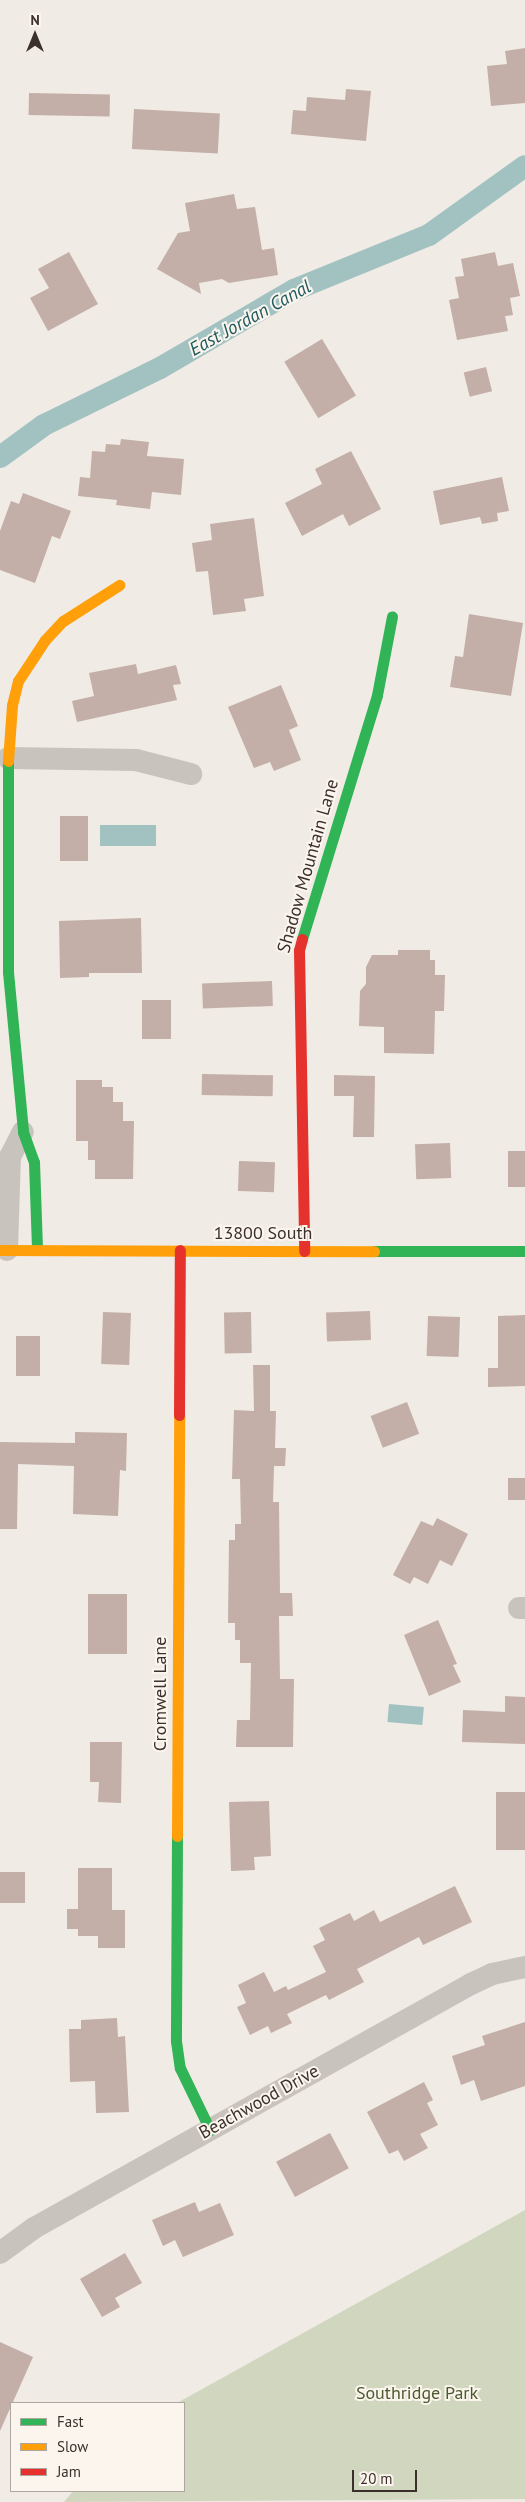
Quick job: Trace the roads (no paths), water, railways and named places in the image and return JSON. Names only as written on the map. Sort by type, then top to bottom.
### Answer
[{"type":"street","points":[[37,1250],[34,1162],[23,1132],[8,972],[8,758],[12,705],[18,681],[29,660],[63,621],[119,586]]},
{"type":"street","name":"Shadow Mountain Lane","points":[[304,1251],[299,950],[377,695],[392,616]]},
{"type":"street","points":[[8,758],[136,760],[191,774]]},
{"type":"street","points":[[3,1250],[10,1157],[23,1132]]},
{"type":"street","name":"13800 South","points":[[3,1250],[525,1251]]},
{"type":"street","name":"Cromwell Lane","points":[[180,1250],[176,2041],[180,2068],[210,2130]]},
{"type":"street","name":"Beachwood Drive","points":[[0,2253],[34,2228],[471,1984],[492,1974],[525,1967]]},
{"type":"water","points":[[100,825],[156,825],[156,846],[100,846]]},
{"type":"water","points":[[389,1704],[424,1707],[422,1725],[387,1722]]},
{"type":"waterway","name":"East Jordan Canal","points":[[0,457],[44,425],[160,368],[294,290],[429,235],[525,166]]},
{"type":"park label","name":"Southridge Park","points":[[417,2393]]}]
